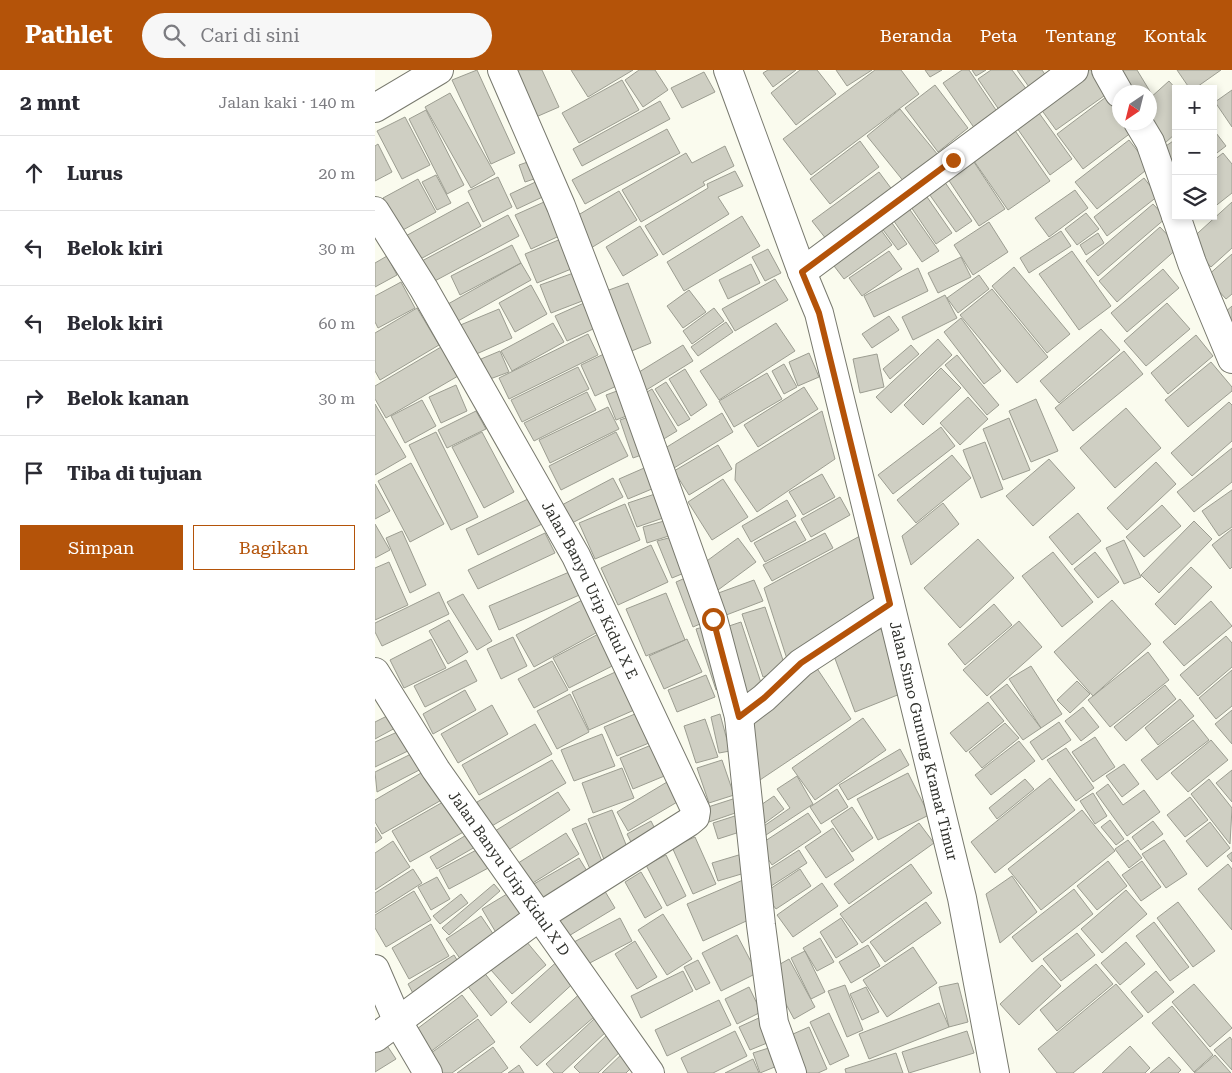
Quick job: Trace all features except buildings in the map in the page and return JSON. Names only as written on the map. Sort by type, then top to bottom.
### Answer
[{"type":"street","points":[[375,108],[439,70]]},
{"type":"street","points":[[502,70],[561,206],[627,378],[713,619],[739,717],[761,925],[774,1023],[792,1073]]},
{"type":"street","name":"Jalan Simo Gunung Kramat Timur","points":[[728,70],[802,272],[819,313],[963,898],[995,1073]]},
{"type":"street","points":[[802,272],[1074,70]]},
{"type":"street","points":[[1105,70],[1114,85]]},
{"type":"street","points":[[1143,130],[1150,142],[1172,205]]},
{"type":"street","name":"Jalan Banyu Urip Kidul X E","points":[[375,212],[423,289],[576,556],[696,811],[695,817],[689,822],[539,917]]},
{"type":"street","points":[[1177,220],[1192,263],[1232,358]]},
{"type":"street","points":[[739,717],[764,698],[801,663],[890,604]]},
{"type":"street","name":"Jalan Banyu Urip Kidul X D","points":[[375,672],[436,770],[650,1073]]},
{"type":"street","points":[[375,1038],[539,917]]},
{"type":"street","points":[[375,970],[398,1022],[428,1073]]},
{"type":"route","points":[[713,619],[739,717],[764,698],[801,663],[890,604],[819,313],[802,272],[953,160]]}]
